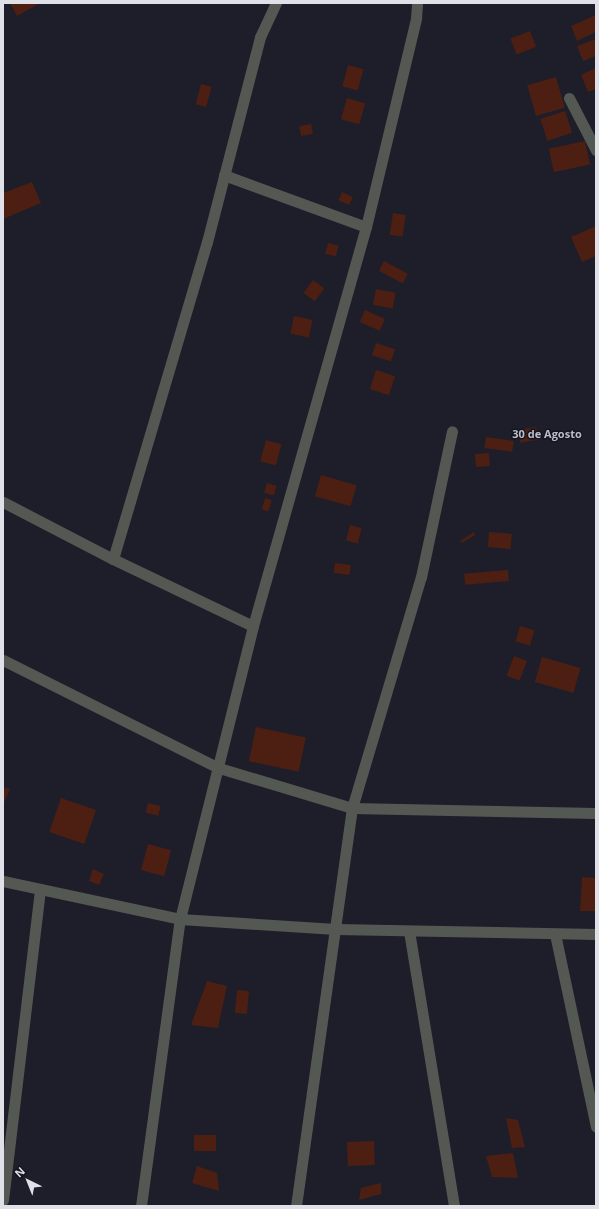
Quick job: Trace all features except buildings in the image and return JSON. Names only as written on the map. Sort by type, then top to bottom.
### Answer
[{"type":"street","points":[[113,559],[224,175],[260,37],[276,3]]},
{"type":"street","points":[[141,1206],[180,919],[219,768],[253,626],[366,227],[416,18],[417,3]]},
{"type":"street","points":[[569,98],[596,150]]},
{"type":"street","points":[[224,175],[366,227]]},
{"type":"street","points":[[296,1206],[352,808],[421,577],[452,432]]},
{"type":"street","points":[[3,502],[113,559],[253,626]]},
{"type":"street","points":[[3,660],[219,768],[352,808],[596,813]]},
{"type":"street","points":[[3,881],[180,919],[336,929],[596,934]]},
{"type":"street","points":[[3,1200],[40,890]]},
{"type":"street","points":[[409,931],[454,1206]]},
{"type":"street","points":[[555,934],[596,1127]]},
{"type":"district","name":"30 de Agosto","points":[[547,434]]}]
